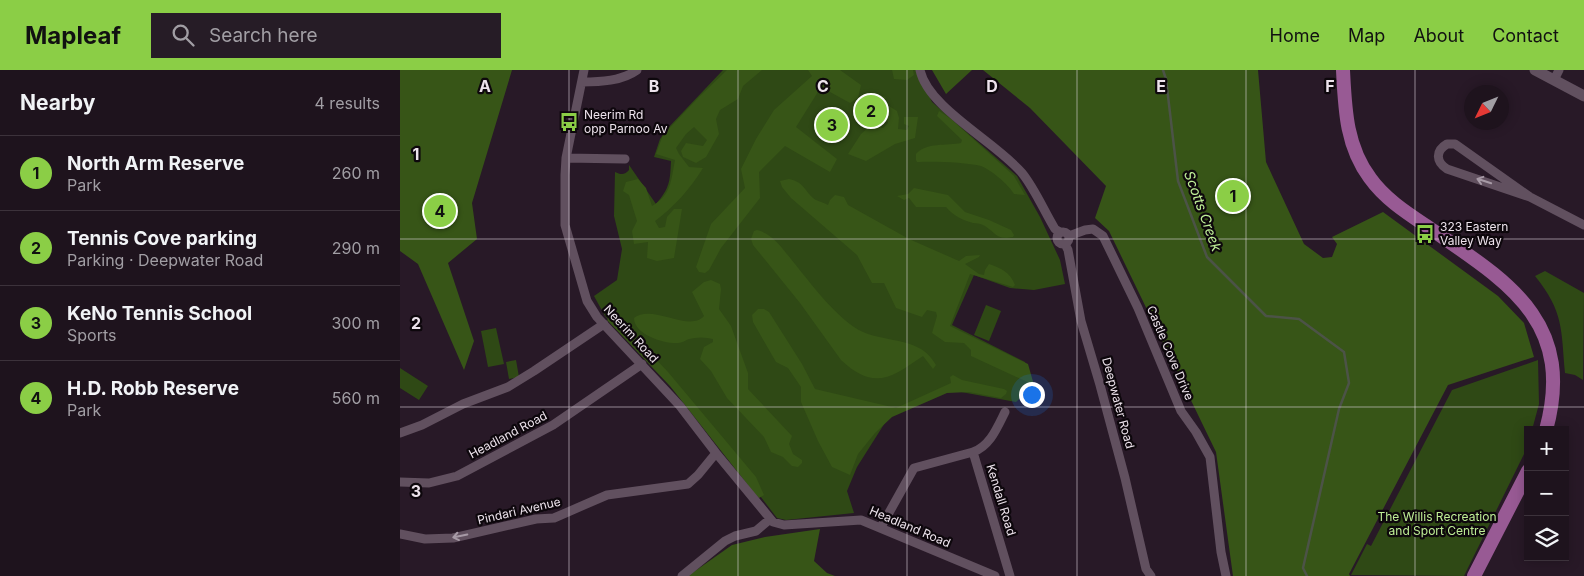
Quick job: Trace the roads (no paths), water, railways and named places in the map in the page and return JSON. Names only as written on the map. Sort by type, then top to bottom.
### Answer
[{"type":"main road","points":[[1343,70],[1346,122],[1349,135],[1354,150],[1370,178],[1390,200],[1498,276],[1522,299],[1540,326],[1550,353],[1554,380],[1547,426]]},
{"type":"main road","points":[[1474,576],[1524,479]]},
{"type":"street","name":"Neerim Road","points":[[584,70],[566,158],[565,210],[568,238],[587,301],[597,317],[680,406],[770,520]]},
{"type":"street","points":[[582,82],[599,82],[626,76],[637,70]]},
{"type":"street","points":[[920,70],[934,96],[1022,173],[1055,229],[1065,232],[1067,240]]},
{"type":"street","points":[[1535,70],[1557,75],[1584,96]]},
{"type":"street","points":[[1530,197],[1447,169],[1438,160],[1440,149],[1447,144],[1455,144],[1530,197],[1584,225]]},
{"type":"street","points":[[566,158],[625,159]]},
{"type":"street","name":"Castle Cove Drive","points":[[1067,240],[1085,230],[1092,229],[1103,236],[1138,308],[1181,411],[1210,457],[1221,552],[1226,576]]},
{"type":"street","name":"Deepwater Road","points":[[1067,240],[1081,321],[1122,469],[1146,574]]},
{"type":"street","points":[[400,433],[422,425],[464,404],[508,387],[534,372],[604,324]]},
{"type":"street","name":"Headland Road","points":[[400,482],[429,483],[457,476],[553,425],[642,364]]},
{"type":"street","name":"Kendall Road","points":[[1005,412],[996,431],[987,443],[981,450],[973,452],[1010,576]]},
{"type":"street","points":[[881,527],[914,468],[973,452]]},
{"type":"street","name":"Pindari Avenue","points":[[400,534],[425,540],[453,538],[536,519],[554,518],[607,495],[688,484],[716,453]]},
{"type":"street","points":[[682,576],[725,541],[735,536],[756,531],[770,520]]},
{"type":"street","name":"Headland Road","points":[[770,520],[776,524],[784,525],[861,520],[995,576]]},
{"type":"waterway","name":"Scotts Creek","points":[[1163,70],[1166,79],[1178,181],[1207,257],[1266,316],[1299,319],[1344,352],[1349,383],[1339,409],[1303,568],[1307,576]]},
{"type":"place","name":"Tennis Cove parking","points":[[871,111]]},
{"type":"place","name":"Neerim Rd opp Parnoo Av","points":[[569,122]]},
{"type":"place","name":"KeNo Tennis School","points":[[832,125]]},
{"type":"place","name":"North Arm Reserve","points":[[1233,196]]},
{"type":"place","name":"H.D. Robb Reserve","points":[[440,211]]},
{"type":"place","name":"323 Eastern Valley Way","points":[[1425,234]]},
{"type":"park label","name":"The Willis Recreation and Sport Centre","points":[[1437,524]]}]
